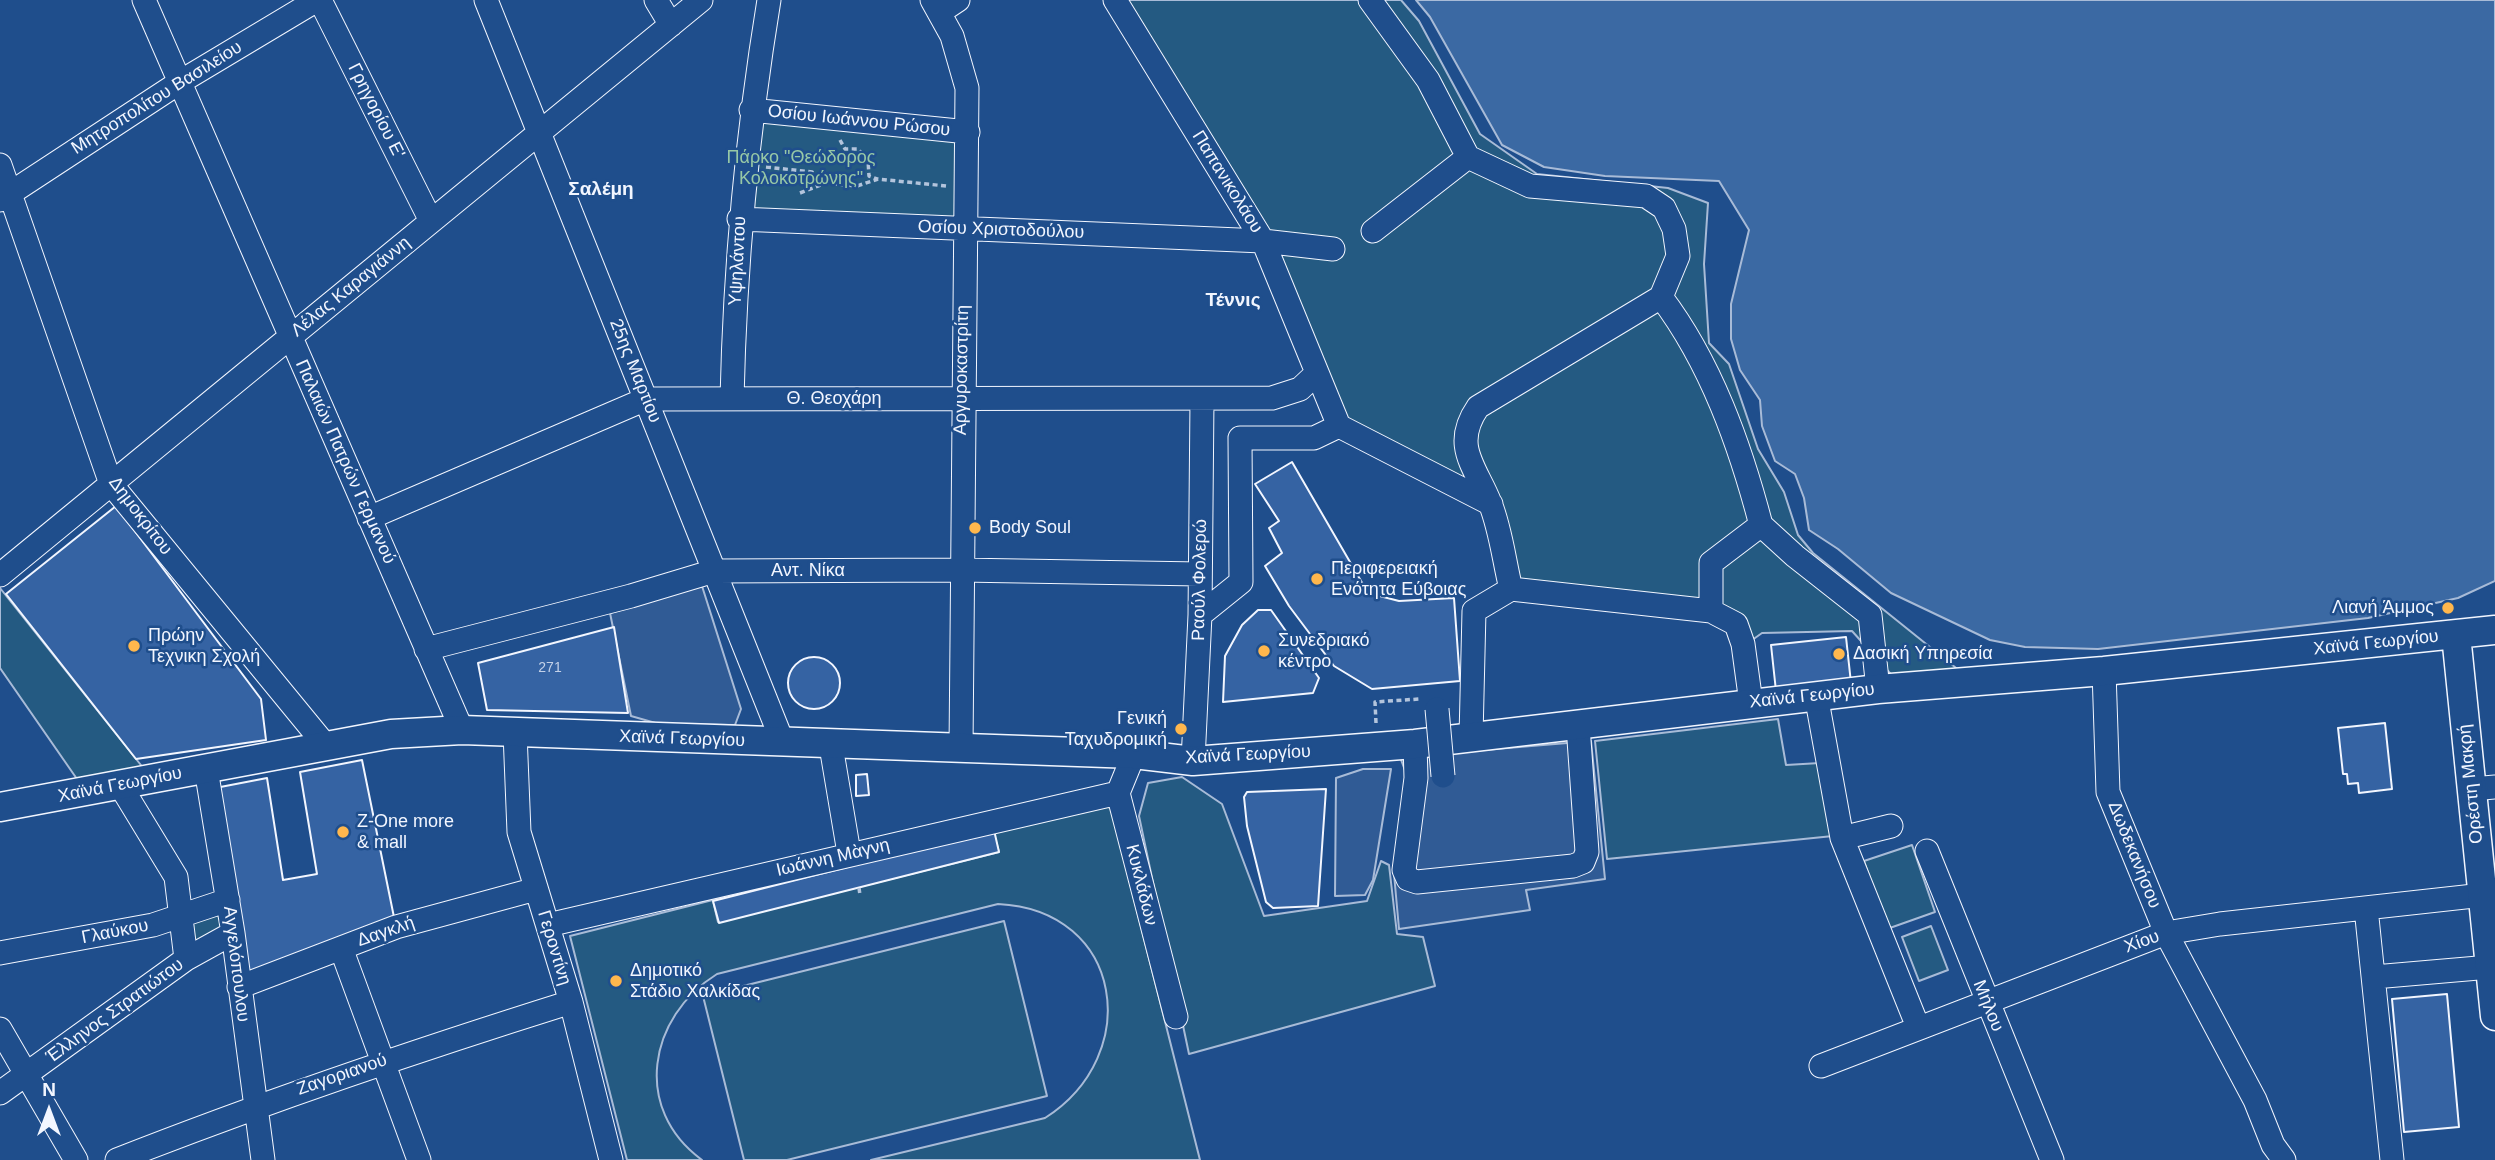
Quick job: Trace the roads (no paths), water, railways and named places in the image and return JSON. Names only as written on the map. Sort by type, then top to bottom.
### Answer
[{"type":"main road","name":"Χαϊνά Γεωργίου","points":[[0,807],[391,734],[462,730],[831,746],[1134,754],[1193,761],[1415,744],[1816,695],[2104,671],[2495,630]]},
{"type":"main road","name":"Ορέστη Μακρή","points":[[2456,635],[2484,788],[2483,895],[2495,1016]]},
{"type":"street","name":"Παλαιών Πατρών Γερμανού","points":[[144,0],[462,730]]},
{"type":"street","name":"Μητροπολίτου Βασιλείου","points":[[5,196],[180,82],[318,0]]},
{"type":"street","name":"Γρηγορίου Ε'","points":[[318,0],[432,221]]},
{"type":"street","name":"25ης Μαρτίου","points":[[486,0],[783,743]]},
{"type":"street","points":[[656,0],[671,25]]},
{"type":"street","name":"Λέλας Καραγιάννη","points":[[0,575],[701,0]]},
{"type":"street","name":"Υψηλάντου","points":[[732,399],[739,219],[751,110],[769,0]]},
{"type":"street","name":"Παπανικολάου","points":[[1115,0],[1264,241],[1339,426]]},
{"type":"street","points":[[1370,0],[1428,80],[1468,157],[1530,186],[1646,196],[1664,208],[1674,229],[1678,256],[1661,297],[1478,407],[1467,422],[1468,460],[1490,504],[1511,589]]},
{"type":"street","name":"Αργυροκαστρίτη","points":[[943,4],[967,88],[960,570],[961,748]]},
{"type":"street","name":"Οσίου Ιωάννου Ρώσου","points":[[751,110],[968,132]]},
{"type":"street","points":[[1373,231],[1468,157]]},
{"type":"street","name":"Δημοκρίτου","points":[[0,165],[5,196],[111,484],[326,746]]},
{"type":"street","name":"Οσίου Χριστοδούλου","points":[[739,219],[1264,241],[1333,249]]},
{"type":"street","points":[[1661,297],[1687,331],[1708,372],[1751,488],[1761,525],[1795,556],[1870,615],[1878,689]]},
{"type":"street","name":"Θ. Θεοχάρη","points":[[369,518],[646,399],[1281,397],[1300,389],[1316,374]]},
{"type":"street","name":"Ραούλ Φολερώ","points":[[1193,761],[1200,615],[1202,399]]},
{"type":"street","points":[[1200,615],[1241,582],[1241,438],[1314,438],[1339,426],[1490,504]]},
{"type":"street","points":[[1711,611],[1711,563],[1761,525]]},
{"type":"street","name":"Αντ. Νίκα","points":[[426,649],[631,596],[714,571],[960,570],[1200,574]]},
{"type":"street","points":[[1471,737],[1474,611],[1511,589],[1711,611],[1736,624],[1743,644],[1751,703]]},
{"type":"street","name":"Δωδεκανήσου","points":[[2104,671],[2108,792],[2166,933],[2255,1100],[2273,1146],[2284,1160]]},
{"type":"street","points":[[1816,695],[1842,838],[1918,1027]]},
{"type":"street","points":[[1426,699],[1428,709],[1437,709],[1443,776]]},
{"type":"street","points":[[1415,744],[1416,778],[1404,870],[1408,879],[1417,882],[1573,866],[1583,862],[1587,852],[1577,726]]},
{"type":"street","name":"Γεροντίνη","points":[[515,733],[519,832],[571,1002],[611,1160]]},
{"type":"street","points":[[831,746],[849,853]]},
{"type":"street","points":[[1118,793],[1134,754]]},
{"type":"street","name":"Αγγελόπουλου","points":[[206,769],[233,933],[262,1160]]},
{"type":"street","points":[[121,785],[176,877],[186,959]]},
{"type":"street","name":"Ιωάννη Μὰγνη","points":[[548,925],[849,853],[1118,793]]},
{"type":"street","name":"Κυκλάδων","points":[[1118,793],[1176,1017]]},
{"type":"street","points":[[1842,838],[1891,826]]},
{"type":"street","name":"Μήλου","points":[[1927,850],[1985,1001],[2052,1160]]},
{"type":"street","name":"Δαγκλή","points":[[239,988],[396,927],[536,889]]},
{"type":"street","name":"Χίου","points":[[1821,1066],[2166,933],[2483,895]]},
{"type":"street","name":"Γλαύκου","points":[[0,953],[153,925],[228,901]]},
{"type":"street","points":[[2366,908],[2392,1160]]},
{"type":"street","name":"Έλληνος Στρατιώτου","points":[[0,1093],[186,959],[233,933]]},
{"type":"street","points":[[341,948],[419,1160]]},
{"type":"street","points":[[2374,977],[2490,967]]},
{"type":"street","name":"Ζαγοριανού","points":[[117,1160],[253,1106],[384,1060],[571,1002]]},
{"type":"street","points":[[0,1029],[76,1160]]},
{"type":"place","name":"Body Soul","points":[[975,528]]},
{"type":"place","name":"Περιφερειακή Ενότητα Εύβοιας","points":[[1317,579]]},
{"type":"place","name":"Λιανή Άμμος","points":[[2448,608]]},
{"type":"place","name":"Πρώην Τεχνικη Σχολή","points":[[134,646]]},
{"type":"place","name":"Συνεδριακό κέντρο","points":[[1264,651]]},
{"type":"place","name":"Δασική Υπηρεσία","points":[[1839,654]]},
{"type":"place","name":"Γενική Ταχυδρομική","points":[[1181,729]]},
{"type":"place","name":"Z-One more & mall","points":[[343,832]]},
{"type":"place","name":"Δημοτικό Στάδιο Χαλκίδας","points":[[616,981]]},
{"type":"district","name":"Σαλέμη","points":[[601,190]]},
{"type":"district","name":"Τέννις","points":[[1233,301]]},
{"type":"park label","name":"Πάρκο \"Θεώδορος Κολοκοτρώνης\"","points":[[801,168]]}]
